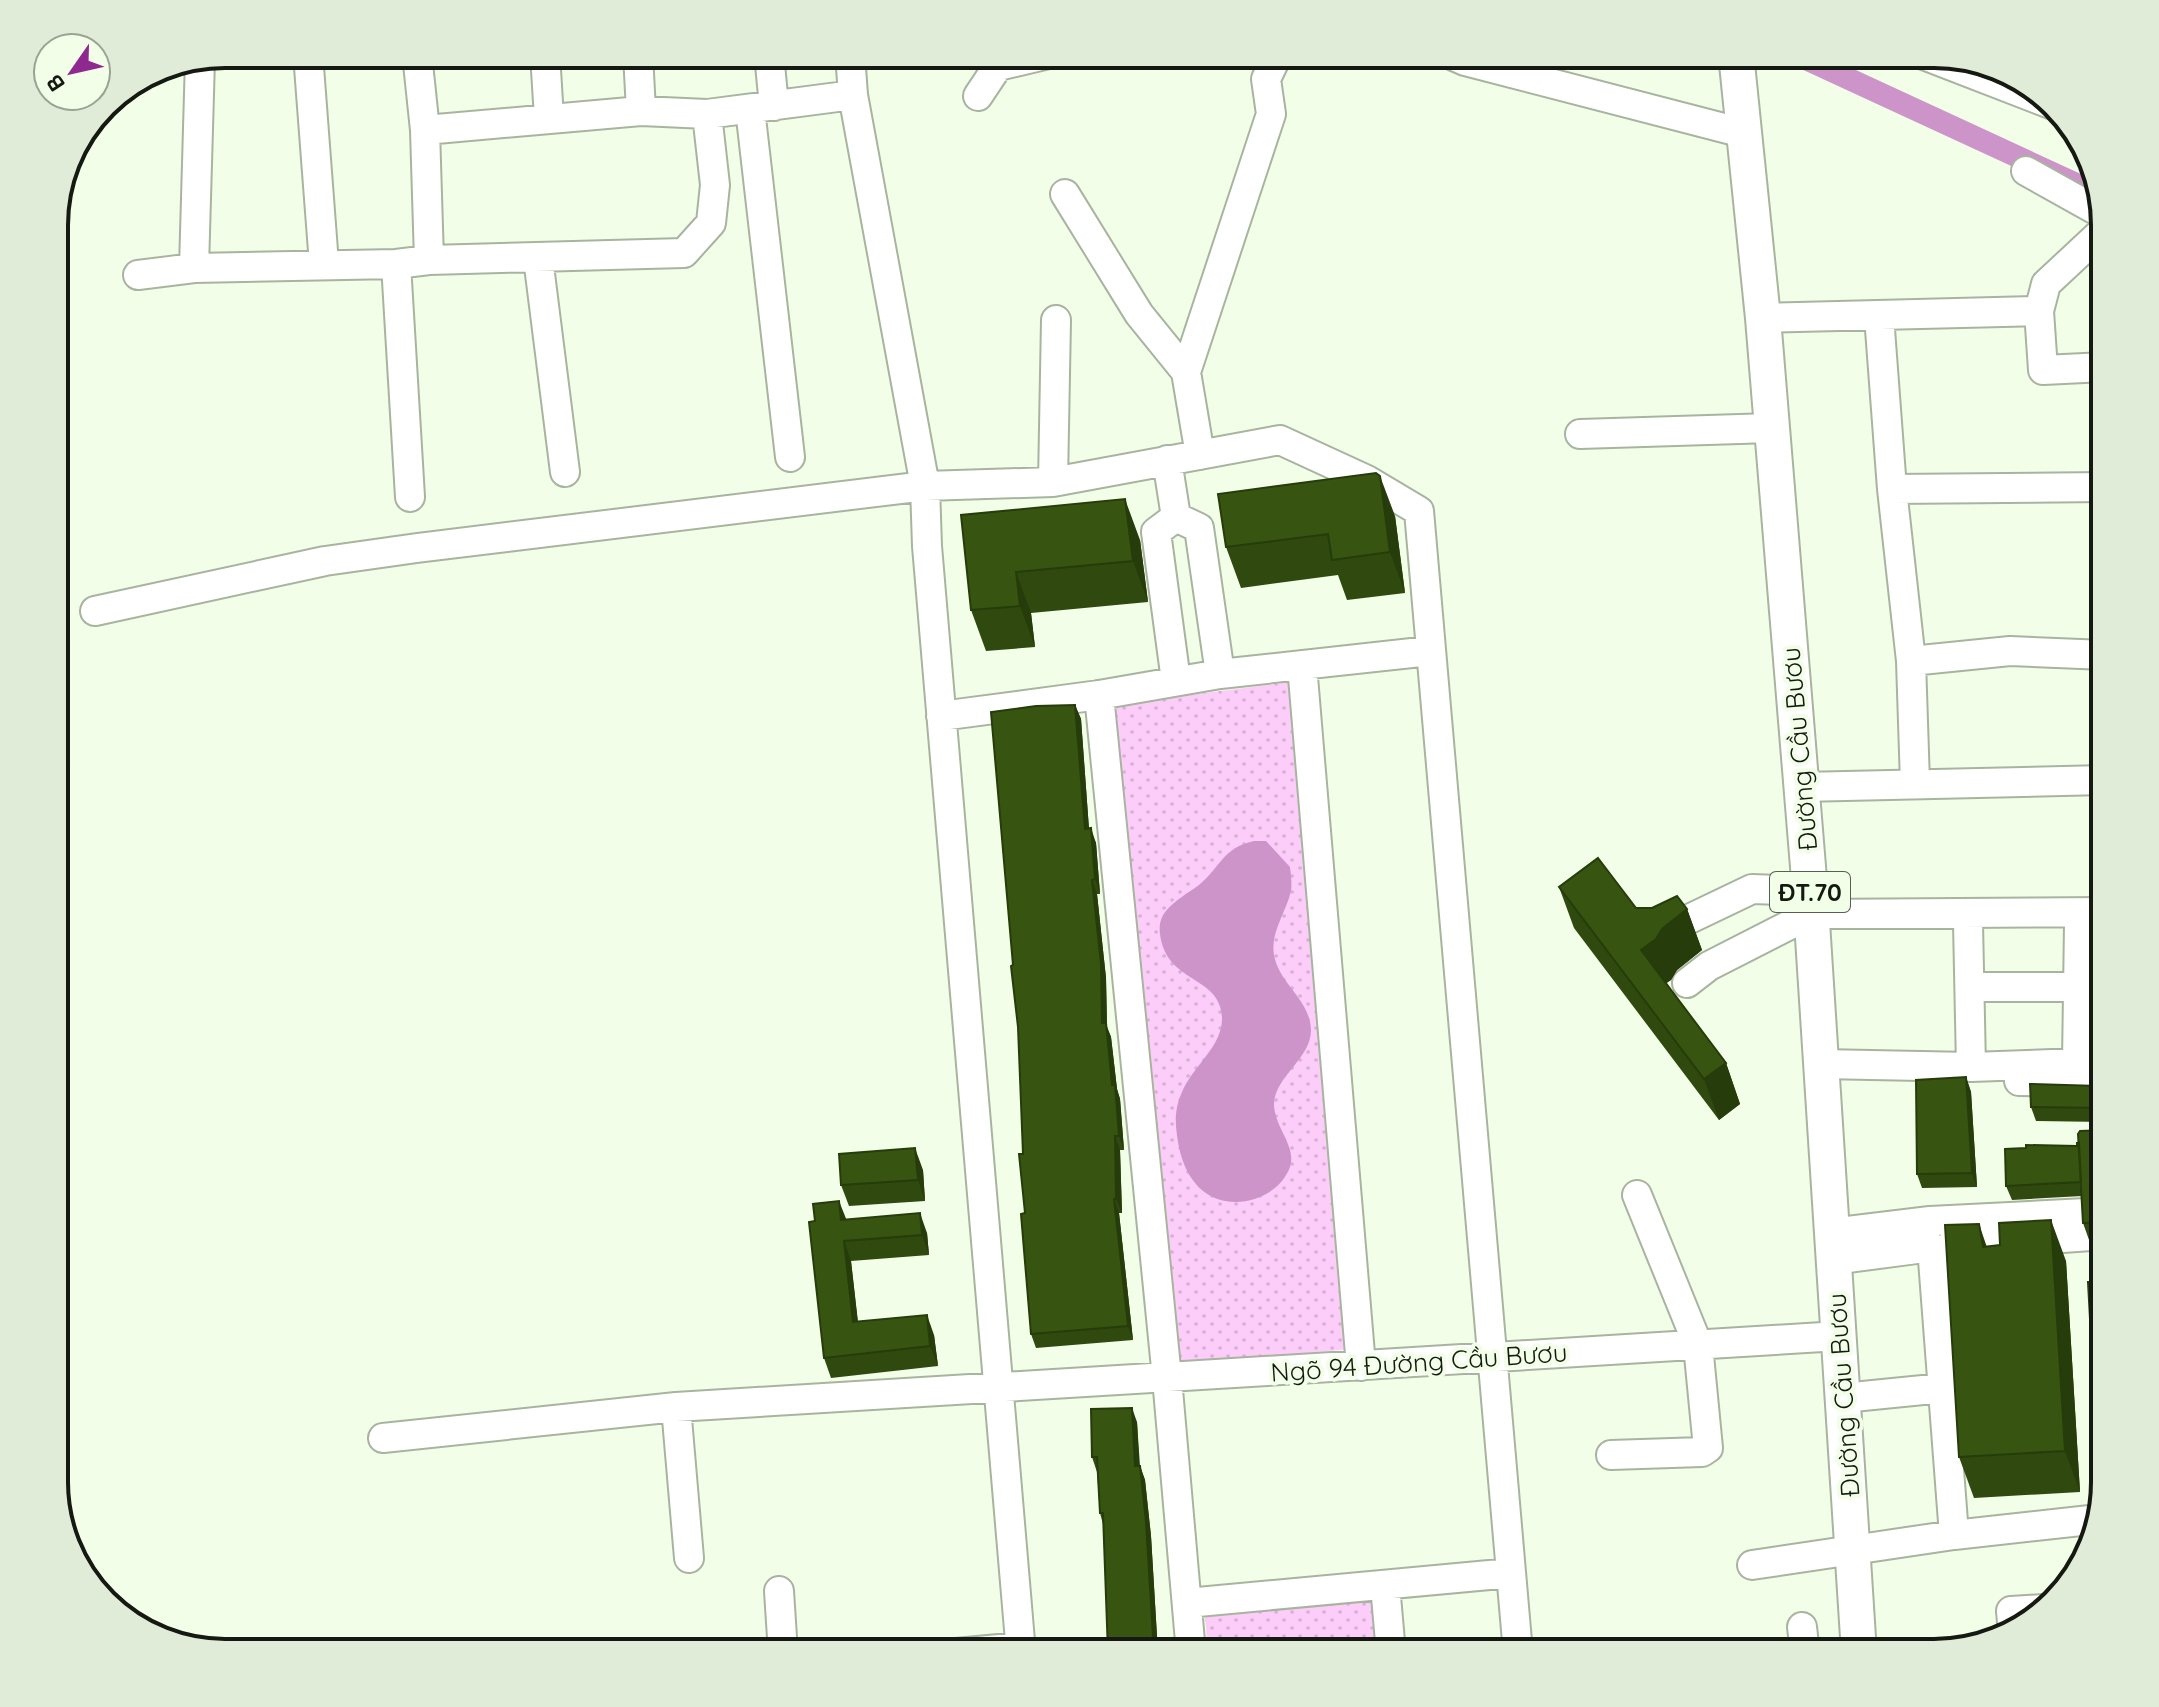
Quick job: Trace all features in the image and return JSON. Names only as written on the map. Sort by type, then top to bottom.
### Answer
[{"type":"main road","name":"ĐT.70","points":[[1737,68],[1743,133]]},
{"type":"main road","name":"Đường Cầu Bươu","points":[[1743,133],[1763,318],[1811,903],[1858,1639]]},
{"type":"street","points":[[309,68],[324,264]]},
{"type":"street","points":[[418,68],[425,130],[429,260]]},
{"type":"street","points":[[546,68],[549,118]]},
{"type":"street","points":[[639,68],[641,111]]},
{"type":"street","points":[[767,68],[762,107],[790,457]]},
{"type":"street","points":[[851,68],[853,95],[925,486],[927,546],[1019,1639]]},
{"type":"street","points":[[978,96],[997,68]]},
{"type":"street","points":[[1200,455],[1186,372],[1271,114],[1266,79],[1271,68]]},
{"type":"street","points":[[1492,68],[1743,133]]},
{"type":"street","points":[[194,268],[200,70]]},
{"type":"street","points":[[1967,71],[2010,88]]},
{"type":"street","points":[[425,130],[641,111],[707,114],[853,95]]},
{"type":"street","points":[[138,275],[194,268],[684,253],[711,223],[715,185],[707,114]]},
{"type":"street","points":[[2026,171],[2090,207]]},
{"type":"street","points":[[1065,194],[1139,314],[1186,372]]},
{"type":"street","points":[[2091,242],[2046,284],[2039,311],[2043,370],[2091,368]]},
{"type":"street","points":[[538,258],[565,472]]},
{"type":"street","points":[[396,264],[410,497]]},
{"type":"street","points":[[1763,318],[2039,311]]},
{"type":"street","points":[[1879,316],[1892,489],[1911,661],[1915,783]]},
{"type":"street","points":[[1053,482],[1056,320]]},
{"type":"street","points":[[1580,434],[1772,428]]},
{"type":"street","points":[[95,611],[325,561],[925,486],[1053,482],[1280,440],[1367,480],[1419,511],[1517,1639]]},
{"type":"street","points":[[1167,460],[1176,517]]},
{"type":"street","points":[[1892,489],[2091,487]]},
{"type":"street","points":[[1176,517],[1199,528],[1220,674]]},
{"type":"street","points":[[1176,517],[1156,532],[1176,681]]},
{"type":"street","points":[[941,716],[1099,695],[1220,674],[1430,651]]},
{"type":"street","points":[[1911,661],[2010,651],[2091,654]]},
{"type":"street","points":[[1302,665],[1361,1366]]},
{"type":"street","points":[[1099,695],[1190,1639]]},
{"type":"street","points":[[1801,787],[2091,780]]},
{"type":"street","points":[[1660,933],[1752,889],[1811,903],[2091,912]]},
{"type":"street","points":[[1687,983],[1811,903]]},
{"type":"street","points":[[1968,923],[1971,1067]]},
{"type":"street","points":[[1822,1071],[2091,1062],[2091,986],[2079,924],[2091,924]]},
{"type":"street","points":[[1970,987],[2091,986]]},
{"type":"street","points":[[1822,1071],[2091,1082]]},
{"type":"street","points":[[1611,1455],[1702,1452],[1708,1448],[1698,1345],[1637,1195]]},
{"type":"street","points":[[1832,1246],[1930,1221],[2091,1213]]},
{"type":"street","points":[[1832,1246],[1932,1247],[2091,1236]]},
{"type":"street","points":[[1932,1247],[1954,1535]]},
{"type":"street","name":"Ngõ 94 Đường Cầu Bươu","points":[[383,1438],[676,1407],[1839,1336]]},
{"type":"street","points":[[1843,1398],[1943,1388]]},
{"type":"street","points":[[676,1407],[689,1558]]},
{"type":"street","points":[[1752,1565],[1852,1548],[2086,1520]]},
{"type":"street","points":[[1187,1603],[1511,1573]]},
{"type":"street","points":[[1385,1585],[1390,1639]]},
{"type":"street","points":[[779,1591],[782,1639]]},
{"type":"street","points":[[2012,1618],[2011,1611],[2025,1610]]},
{"type":"shaded area","points":[[1291,682],[1350,1349],[1174,1365],[1110,705]]},
{"type":"shaded area","points":[[1254,841],[1266,841],[1290,867],[1291,891],[1276,930],[1274,955],[1282,975],[1306,1009],[1311,1030],[1305,1050],[1280,1085],[1274,1104],[1277,1121],[1288,1144],[1290,1167],[1275,1188],[1252,1200],[1239,1202],[1214,1198],[1203,1191],[1191,1177],[1180,1153],[1177,1108],[1182,1092],[1215,1043],[1222,1017],[1219,1003],[1212,993],[1172,962],[1164,950],[1160,925],[1162,916],[1170,907],[1199,885],[1228,853]]},
{"type":"shaded area","points":[[1375,1600],[1378,1639],[1207,1639],[1205,1616]]},
{"type":"building","points":[[1376,473],[1380,476],[1390,552],[1332,560],[1328,534],[1226,547],[1218,494]]},
{"type":"building","points":[[1125,499],[1133,561],[1016,572],[1020,606],[971,610],[961,515]]},
{"type":"building","points":[[1075,705],[1085,829],[1091,828],[1102,1023],[1106,1023],[1112,1085],[1115,1085],[1119,1136],[1115,1136],[1114,1199],[1128,1326],[1031,1334],[1021,1214],[1025,1213],[1019,1154],[1023,1154],[1018,1027],[991,712]]},
{"type":"building","points":[[1598,858],[1636,908],[1652,908],[1677,896],[1687,909],[1641,950],[1726,1063],[1704,1079],[1559,887]]},
{"type":"building","points":[[1966,1077],[1972,1173],[1917,1174],[1916,1080]]},
{"type":"building","points":[[2030,1084],[2091,1086],[2091,1108],[2031,1107]]},
{"type":"building","points":[[2080,1131],[2091,1131],[2091,1223],[2083,1223]]},
{"type":"building","points":[[2077,1143],[2081,1182],[2006,1186],[2005,1149],[2026,1148],[2026,1145],[2077,1146]]},
{"type":"building","points":[[915,1148],[918,1180],[841,1185],[839,1154]]},
{"type":"building","points":[[839,1201],[841,1220],[920,1213],[922,1235],[844,1241],[853,1322],[927,1315],[930,1346],[824,1358],[809,1222],[815,1221],[813,1204]]},
{"type":"building","points":[[2051,1220],[2065,1451],[1959,1457],[1945,1225],[1979,1224],[1983,1247],[2000,1245],[1999,1223]]},
{"type":"building","points":[[2088,1282],[2091,1282],[2091,1337]]},
{"type":"building","points":[[1132,1408],[1135,1466],[1140,1466],[1146,1522],[1153,1639],[1108,1639],[1103,1513],[1100,1513],[1097,1457],[1092,1457],[1091,1409]]},
{"type":"waterway","points":[[1825,68],[2087,189]]}]
